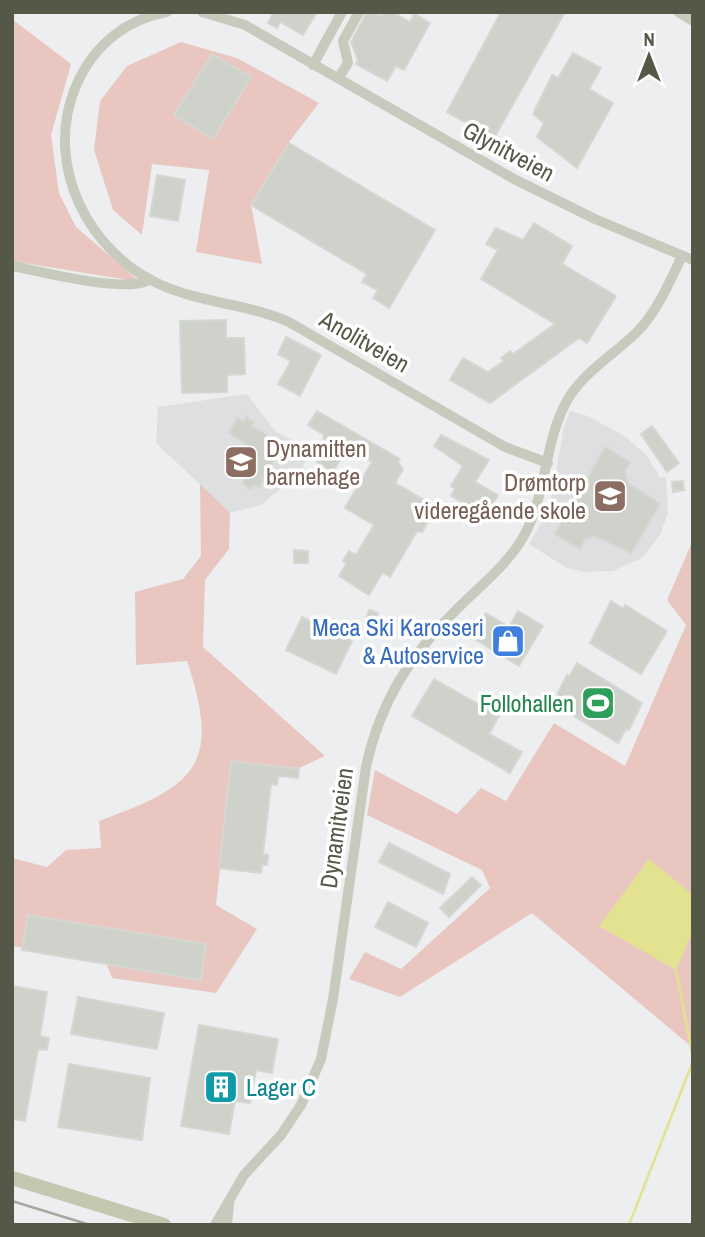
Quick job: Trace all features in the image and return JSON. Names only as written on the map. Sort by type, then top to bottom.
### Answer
[{"type":"main road","points":[[12,1178],[164,1225]]},
{"type":"street","points":[[12,266],[113,284],[139,285],[150,279],[112,251],[86,218],[68,170],[65,131],[77,84],[100,48],[131,24],[167,12]]},
{"type":"street","name":"Glynitveien","points":[[202,12],[245,25],[543,194],[687,258]]},
{"type":"street","points":[[313,65],[342,12]]},
{"type":"street","points":[[341,74],[348,63],[343,41],[359,12]]},
{"type":"street","points":[[678,12],[693,21]]},
{"type":"street","name":"Dynamitveien","points":[[215,1225],[244,1175],[281,1135],[300,1105],[321,1059],[333,999],[361,792],[371,743],[383,709],[421,647],[502,565],[519,543],[536,510],[561,414],[579,384],[646,322],[687,258]]},
{"type":"street","name":"Anolitveien","points":[[150,279],[187,294],[261,311],[289,322],[505,447],[548,463]]},
{"type":"street","name":"Dynamitveien","points":[[227,1225],[229,1203]]},
{"type":"shaded area","points":[[12,19],[71,64],[51,135],[59,193],[76,227],[140,282],[12,261]]},
{"type":"shaded area","points":[[181,42],[237,58],[319,103],[289,142],[251,204],[262,264],[196,252],[209,170],[152,164],[142,235],[113,210],[94,150],[100,101],[127,66]]},
{"type":"shaded area","name":"Dynamitten barnehage","points":[[247,394],[275,431],[311,450],[300,473],[261,505],[230,513],[156,443],[158,407]]},
{"type":"shaded area","name":"Drømtorp videregående skole","points":[[570,411],[588,416],[626,437],[648,457],[660,478],[666,477],[668,513],[660,535],[642,558],[613,571],[586,572],[567,568],[529,544],[541,524],[553,491],[563,431]]},
{"type":"shaded area","points":[[200,484],[230,513],[229,549],[205,580],[203,647],[325,756],[299,768],[232,762],[216,905],[257,929],[216,993],[112,978],[105,960],[12,946],[12,858],[47,867],[66,850],[101,848],[99,821],[158,796],[178,783],[192,767],[200,749],[202,725],[187,661],[136,665],[135,592],[183,579],[201,556]]},
{"type":"shaded area","points":[[693,540],[693,1048],[532,913],[400,997],[349,979],[365,952],[401,969],[490,888],[482,870],[367,815],[375,770],[457,814],[481,788],[506,801],[554,723],[625,766],[686,625],[667,600]]},
{"type":"shaded area","points":[[649,859],[693,895],[693,930],[676,970],[599,926]]},
{"type":"building","points":[[274,12],[317,12],[303,35],[280,22],[277,28],[268,23]]},
{"type":"building","points":[[367,12],[382,16],[384,12],[392,12],[410,22],[414,14],[430,23],[404,70],[396,66],[387,81],[356,64],[358,60],[351,42]]},
{"type":"building","points":[[501,12],[565,12],[494,138],[447,112]]},
{"type":"building","points":[[573,53],[601,68],[589,89],[613,103],[577,168],[537,137],[544,123],[533,114],[552,75],[558,78]]},
{"type":"building","points":[[212,54],[251,77],[213,139],[174,115]]},
{"type":"building","points":[[289,143],[435,230],[389,308],[373,298],[378,290],[362,282],[367,274],[251,205]]},
{"type":"building","points":[[157,175],[185,180],[178,221],[150,216]]},
{"type":"building","points":[[534,223],[572,246],[562,264],[616,296],[587,343],[579,338],[490,403],[450,380],[463,358],[488,372],[504,361],[501,358],[510,351],[513,354],[555,324],[481,279],[498,250],[486,244],[496,228],[523,240]]},
{"type":"building","points":[[226,320],[226,338],[244,338],[245,374],[227,375],[227,392],[182,393],[180,321]]},
{"type":"building","points":[[286,337],[321,355],[300,396],[278,384],[291,361],[278,354]]},
{"type":"building","points":[[317,411],[400,459],[398,463],[403,469],[395,483],[433,505],[428,512],[432,515],[422,532],[417,531],[390,577],[383,572],[369,595],[339,576],[347,563],[343,561],[349,551],[356,555],[374,525],[345,508],[372,462],[347,448],[333,472],[317,462],[329,442],[323,438],[324,435],[308,425]]},
{"type":"building","points":[[246,417],[254,422],[251,426],[267,435],[265,438],[281,448],[259,487],[254,484],[251,489],[243,484],[257,452],[229,433],[237,418],[244,422]]},
{"type":"building","points":[[652,426],[679,463],[667,472],[641,434]]},
{"type":"building","points":[[441,435],[489,460],[475,482],[498,495],[489,509],[482,505],[478,512],[451,496],[455,489],[451,486],[463,466],[434,446]]},
{"type":"building","points":[[605,447],[630,462],[625,471],[627,482],[660,504],[631,553],[595,536],[585,539],[580,549],[555,534],[576,497],[569,493],[573,481],[585,483]]},
{"type":"building","points":[[683,481],[684,490],[673,492],[672,482]]},
{"type":"building","points":[[294,550],[308,551],[308,563],[294,563]]},
{"type":"building","points":[[611,601],[623,609],[625,605],[667,631],[641,674],[590,643]]},
{"type":"building","points":[[369,610],[378,613],[373,628],[364,624]]},
{"type":"building","points":[[518,611],[543,626],[519,666],[471,637],[486,613],[509,627]]},
{"type":"building","points":[[302,617],[352,641],[336,674],[286,650]]},
{"type":"building","name":"Follohallen","points":[[577,663],[642,703],[629,730],[626,729],[618,743],[553,703],[567,675],[569,677]]},
{"type":"building","points":[[434,679],[499,716],[489,734],[522,752],[510,773],[412,716]]},
{"type":"building","points":[[231,761],[299,769],[298,778],[278,776],[277,785],[271,784],[263,854],[268,855],[267,865],[262,865],[261,873],[219,868]]},
{"type":"building","points":[[389,843],[450,874],[443,894],[379,862]]},
{"type":"building","points":[[472,877],[481,885],[449,917],[440,908]]},
{"type":"building","points":[[388,902],[428,923],[416,947],[375,927]]},
{"type":"building","points":[[28,915],[206,944],[201,980],[22,950]]},
{"type":"building","points":[[12,986],[47,992],[40,1036],[49,1038],[47,1050],[38,1049],[25,1121],[12,1119]]},
{"type":"building","points":[[78,997],[164,1013],[157,1049],[71,1034]]},
{"type":"building","name":"Lager C","points":[[199,1025],[278,1039],[272,1073],[256,1070],[250,1103],[235,1101],[229,1134],[181,1126]]},
{"type":"building","points":[[69,1064],[150,1078],[142,1140],[58,1127]]},
{"type":"waterway","points":[[676,970],[693,1058]]},
{"type":"waterway","points":[[629,1225],[693,1061]]},
{"type":"railway","points":[[12,1201],[90,1225]]},
{"type":"place","name":"Dynamitten barnehage","points":[[241,462]]},
{"type":"place","name":"Drømtorp videregående skole","points":[[610,496]]},
{"type":"place","name":"Meca Ski Karosseri & Autoservice","points":[[508,641]]},
{"type":"place","name":"Follohallen","points":[[598,703]]},
{"type":"place","name":"Lager C","points":[[221,1087]]}]
